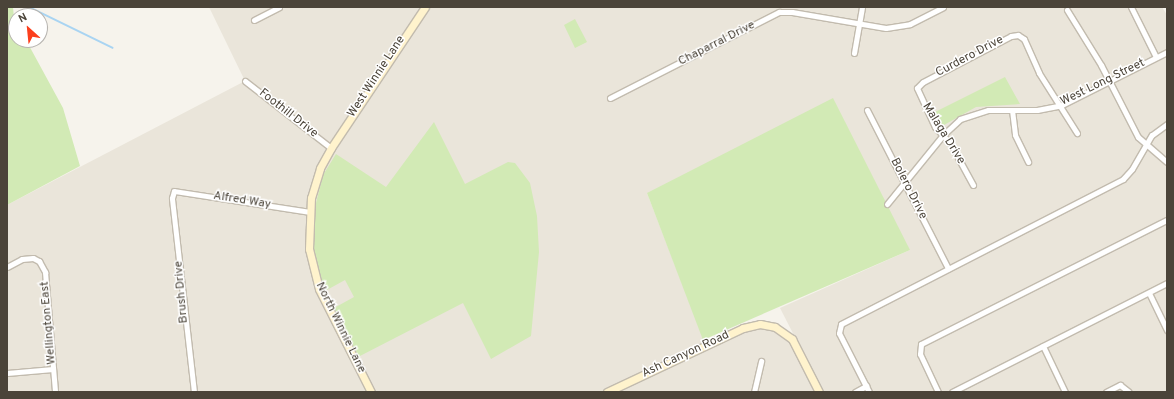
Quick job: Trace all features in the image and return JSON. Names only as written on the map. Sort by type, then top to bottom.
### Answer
[{"type":"street","points":[[254,20],[279,7]]},
{"type":"street","name":"West Winnie Lane","points":[[331,148],[425,7]]},
{"type":"street","points":[[854,53],[862,7]]},
{"type":"street","name":"Chaparral Drive","points":[[610,98],[779,12],[792,12],[859,23],[900,27],[943,7]]},
{"type":"street","points":[[1131,7],[1156,57]]},
{"type":"street","points":[[1067,10],[1109,81],[1136,133],[1145,146],[1167,162]]},
{"type":"street","name":"Curdero Drive","points":[[919,84],[1011,36],[1022,37],[1043,79],[1062,105]]},
{"type":"street","name":"West Long Street","points":[[887,204],[943,135],[960,119],[977,112],[1046,109],[1062,105],[1167,52]]},
{"type":"street","name":"Foothill Drive","points":[[245,81],[331,148]]},
{"type":"street","name":"Malaga Drive","points":[[919,84],[917,93],[935,128],[943,135],[973,185]]},
{"type":"street","points":[[1062,105],[1077,133]]},
{"type":"street","name":"Bolero Drive","points":[[867,110],[948,268]]},
{"type":"street","points":[[1012,110],[1015,135],[1028,162]]},
{"type":"street","points":[[869,392],[839,333],[839,326],[1123,178],[1132,169],[1152,135],[1167,124]]},
{"type":"street","name":"North Winnie Lane","points":[[331,148],[315,184],[309,212],[309,249],[318,289],[370,392]]},
{"type":"street","name":"Alfred Way","points":[[174,191],[309,212]]},
{"type":"street","name":"Brush Drive","points":[[174,191],[172,198],[194,392]]},
{"type":"street","points":[[938,392],[920,354],[921,344],[1167,220]]},
{"type":"street","name":"Wellington East","points":[[7,267],[22,259],[34,259],[45,272],[55,392]]},
{"type":"street","points":[[952,392],[1167,283]]},
{"type":"street","points":[[1148,293],[1167,330]]},
{"type":"street","name":"Ash Canyon Road","points":[[607,392],[743,328],[766,325],[782,331],[792,339],[819,392]]},
{"type":"street","points":[[1042,346],[1065,392]]},
{"type":"street","points":[[754,392],[761,361]]},
{"type":"street","points":[[7,374],[53,369]]},
{"type":"street","points":[[1106,392],[1124,385],[1129,392]]},
{"type":"street","points":[[854,392],[866,386]]},
{"type":"shaded area","points":[[209,7],[1162,7],[1167,15],[1167,392],[823,392],[780,308],[910,250],[647,193],[706,345],[760,324],[787,334],[819,392],[7,392],[7,205],[245,81]]},
{"type":"green space","points":[[7,7],[13,7],[8,8],[8,48],[30,48],[63,108],[80,166],[7,205]]},
{"type":"green space","points":[[575,19],[587,42],[575,48],[564,25]]},
{"type":"green space","points":[[1005,77],[1020,104],[976,107],[944,125],[938,124],[933,113]]},
{"type":"green space","points":[[833,98],[910,250],[703,340],[647,193]]},
{"type":"green space","points":[[434,122],[465,184],[508,162],[515,163],[530,183],[537,216],[539,252],[531,336],[491,359],[463,303],[358,357],[334,308],[354,297],[345,280],[325,291],[314,252],[314,211],[323,175],[336,154],[386,187]]},
{"type":"waterway","points":[[29,7],[113,48]]}]
